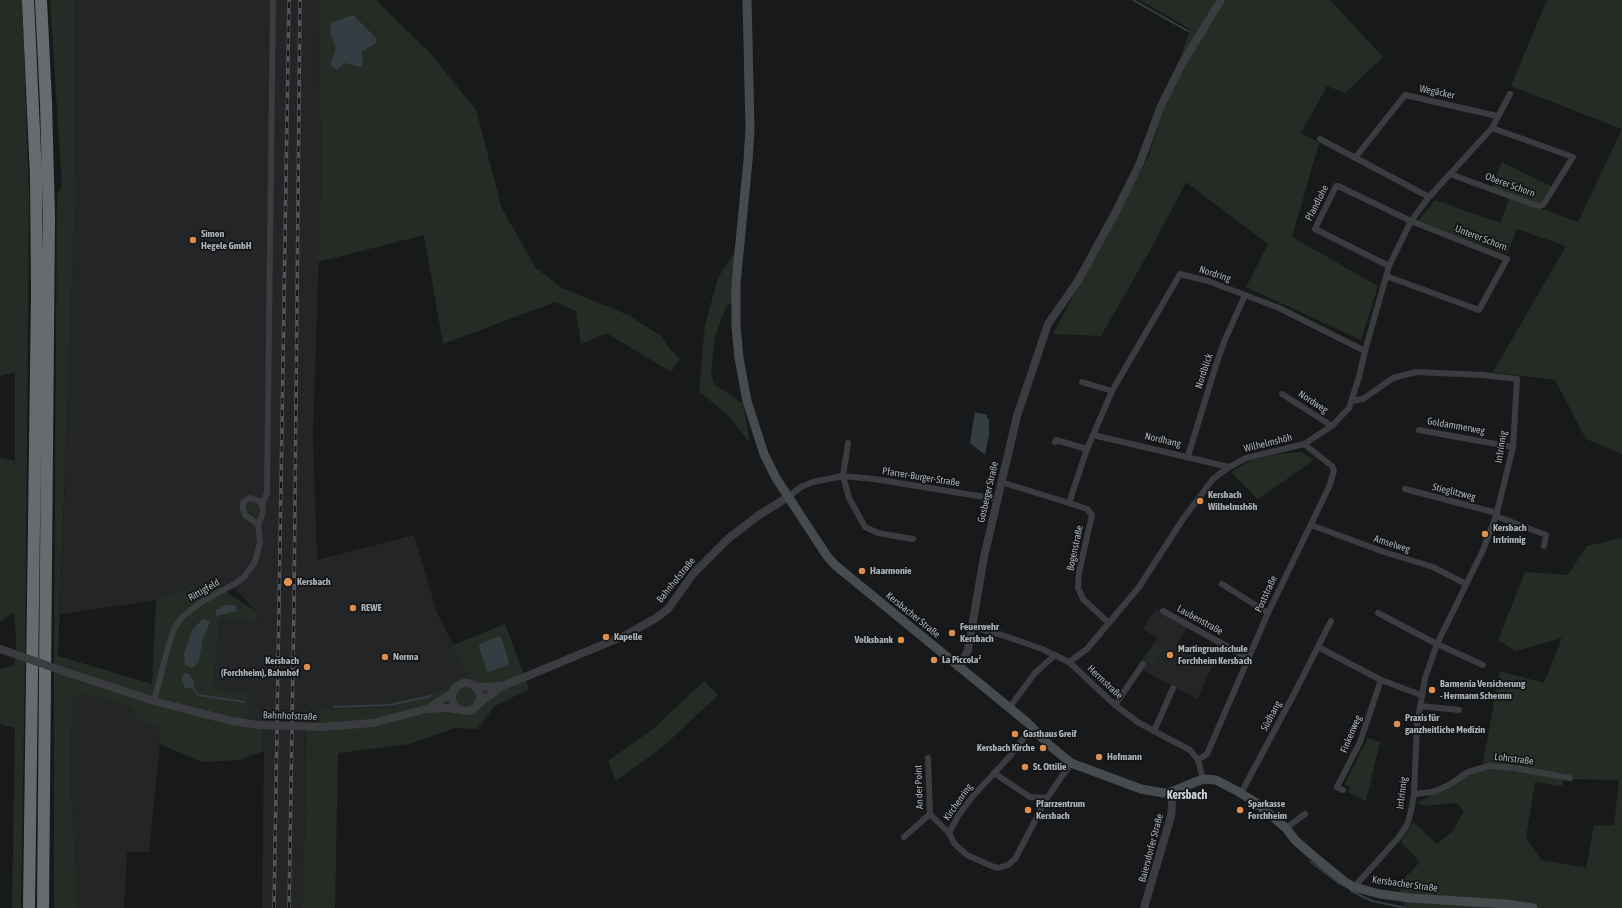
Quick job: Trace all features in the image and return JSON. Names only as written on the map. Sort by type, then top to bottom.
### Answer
[{"type":"highway","points":[[28,0],[36,176],[37,294],[29,908]]},
{"type":"highway","points":[[41,0],[47,111],[49,217],[49,373],[43,908]]},
{"type":"main road","name":"Kersbacher Straße","points":[[747,0],[750,128],[736,283],[736,326],[739,358],[749,408],[764,454],[818,544],[835,565],[1032,727],[1048,744],[1071,762],[1141,788],[1164,793],[1171,792],[1203,779],[1216,780],[1240,793],[1286,828],[1310,854],[1344,882],[1354,887],[1380,894],[1447,901],[1506,904],[1533,908]]},
{"type":"street","name":"Rittigfeld","points":[[154,701],[170,640],[174,629],[181,618],[190,609],[236,583],[250,570],[255,562],[259,550],[260,536],[258,524],[261,518],[262,505],[267,493],[273,0]]},
{"type":"street","name":"Gosberger Straße","points":[[959,667],[968,650],[984,557],[1017,416],[1048,324],[1078,281],[1114,215],[1140,163],[1161,106],[1183,62],[1221,0]]},
{"type":"street","points":[[1352,401],[1389,266],[1411,221],[1450,174],[1492,128],[1510,94]]},
{"type":"street","name":"Wegäcker","points":[[1355,158],[1405,95],[1497,116]]},
{"type":"street","name":"Oberer Schorn","points":[[1450,174],[1529,203],[1539,206],[1543,205],[1573,157],[1492,128]]},
{"type":"street","points":[[1320,139],[1430,197]]},
{"type":"street","name":"Pfandlohe","points":[[1389,266],[1315,229],[1336,186],[1411,221]]},
{"type":"street","name":"Unterer Schorn","points":[[1386,276],[1480,310],[1507,259],[1411,221]]},
{"type":"street","name":"Nordring","points":[[1069,503],[1092,435],[1112,391],[1180,274],[1208,281],[1279,308],[1365,351]]},
{"type":"street","name":"Nordblick","points":[[1188,456],[1216,365],[1245,295]]},
{"type":"street","name":"Irrlrinnig","points":[[1352,401],[1363,399],[1393,378],[1416,372],[1483,375],[1517,379],[1513,447],[1497,515],[1483,550],[1437,644],[1430,662],[1417,725],[1414,794],[1407,825],[1399,837],[1354,887]]},
{"type":"street","points":[[1082,382],[1112,391]]},
{"type":"street","name":"Nordweg","points":[[1282,394],[1332,426]]},
{"type":"street","name":"Wilhelmshöh","points":[[1070,662],[1087,649],[1139,587],[1198,497],[1213,479],[1229,466],[1246,458],[1304,444],[1332,426],[1344,414],[1352,401]]},
{"type":"street","name":"Goldammerweg","points":[[1419,430],[1513,447]]},
{"type":"street","name":"Nordhang","points":[[1092,435],[1229,466]]},
{"type":"street","points":[[1055,442],[1056,440],[1087,449]]},
{"type":"street","points":[[848,443],[843,476],[849,498],[865,528],[878,533],[913,539]]},
{"type":"street","name":"Poststraße","points":[[1198,760],[1207,754],[1268,613],[1329,488],[1334,471],[1329,462],[1304,444]]},
{"type":"street","name":"Pfarrer-Burger-Straße","points":[[791,500],[802,487],[813,482],[843,476],[881,480],[997,499]]},
{"type":"street","points":[[1001,482],[1069,503]]},
{"type":"street","name":"Stieglitzweg","points":[[1405,489],[1497,515]]},
{"type":"street","points":[[258,524],[245,515],[242,506],[243,502],[250,498],[259,501],[262,505]]},
{"type":"street","name":"Bahnhofstraße","points":[[502,686],[626,635],[656,618],[668,609],[693,574],[729,538],[759,515],[791,500]]},
{"type":"street","name":"Bogenstraße","points":[[1069,503],[1087,509],[1092,515],[1079,572],[1078,588],[1082,599],[1110,623]]},
{"type":"street","points":[[1497,515],[1546,535],[1544,546]]},
{"type":"street","name":"Amselweg","points":[[1311,525],[1384,552],[1433,567],[1466,584]]},
{"type":"street","points":[[1222,584],[1268,613]]},
{"type":"street","name":"Laubenstraße","points":[[1163,611],[1248,658]]},
{"type":"street","points":[[1378,613],[1437,644],[1483,665]]},
{"type":"street","name":"Südhang","points":[[1240,793],[1318,647],[1330,621]]},
{"type":"street","name":"Herrnstraße","points":[[972,627],[1002,635],[1070,662],[1115,705],[1139,723],[1190,750],[1198,760]]},
{"type":"street","points":[[1318,647],[1381,680],[1422,695]]},
{"type":"street","name":"Bahnhofstraße","points":[[0,649],[154,701],[218,718],[259,725],[322,727],[373,723],[426,709]]},
{"type":"street","points":[[1009,708],[1035,673],[1054,655]]},
{"type":"street","points":[[1115,705],[1143,664]]},
{"type":"street","name":"Finkenweg","points":[[1343,790],[1337,787],[1360,742],[1381,680]]},
{"type":"street","points":[[426,709],[452,693],[456,687],[462,683],[469,683],[476,687],[502,686]]},
{"type":"street","points":[[426,709],[448,708],[468,711],[475,708],[478,704],[502,686]]},
{"type":"street","points":[[476,687],[480,695],[478,704]]},
{"type":"street","points":[[1154,731],[1173,688]]},
{"type":"street","points":[[452,693],[453,703],[460,710]]},
{"type":"street","points":[[1420,706],[1459,710]]},
{"type":"street","name":"Kirchenring","points":[[1032,727],[1012,755],[994,773],[958,816],[949,833],[954,843],[967,855],[998,868],[1008,865],[1015,859],[1047,798],[1071,762]]},
{"type":"street","name":"An der Point","points":[[928,758],[930,814],[949,833]]},
{"type":"street","points":[[1198,760],[1203,779]]},
{"type":"street","name":"Lohrstraße","points":[[1414,794],[1433,792],[1449,786],[1468,772],[1489,766],[1514,768],[1570,778]]},
{"type":"street","points":[[994,773],[1030,797],[1047,798]]},
{"type":"street","name":"Baiersdorfer Straße","points":[[1144,908],[1170,816],[1172,804],[1171,792]]},
{"type":"street","name":"An der Point","points":[[904,837],[930,814]]},
{"type":"street","points":[[1286,828],[1305,814]]},
{"type":"shaded area","points":[[0,0],[22,0],[29,194],[21,908],[12,908],[15,728],[0,724],[0,669],[13,666],[17,655],[14,612],[0,622],[0,458],[15,461],[15,372],[0,376]]},
{"type":"shaded area","points":[[50,0],[74,0],[75,203],[58,656],[152,684],[156,600],[212,581],[218,581],[229,594],[257,612],[256,622],[220,619],[213,690],[249,694],[247,722],[262,730],[264,751],[239,760],[202,762],[160,744],[158,726],[138,721],[131,707],[82,693],[72,701],[71,786],[78,908],[54,908],[57,194],[62,186]]},
{"type":"shaded area","points":[[74,0],[319,0],[321,186],[313,435],[317,560],[414,535],[437,613],[470,677],[452,682],[447,688],[390,707],[306,710],[306,785],[302,908],[262,908],[264,751],[262,731],[247,722],[213,690],[220,619],[256,622],[257,612],[235,589],[60,614],[75,203]]},
{"type":"shaded area","points":[[319,0],[376,0],[431,54],[476,110],[502,209],[536,268],[562,288],[628,315],[661,336],[670,349],[680,359],[671,372],[606,333],[581,344],[576,311],[555,302],[443,344],[424,235],[318,262],[321,186]]},
{"type":"shaded area","points":[[1140,0],[1330,0],[1383,57],[1345,93],[1327,86],[1301,133],[1319,143],[1292,237],[1378,286],[1361,340],[1246,287],[1268,244],[1186,182],[1153,245],[1101,336],[1053,334],[1148,158],[1190,29]]},
{"type":"shaded area","points":[[1547,0],[1622,0],[1622,129],[1511,86]]},
{"type":"shaded area","points":[[353,15],[376,38],[376,43],[361,52],[363,64],[360,67],[345,63],[337,70],[330,65],[336,48],[330,33],[331,23]]},
{"type":"shaded area","points":[[1622,129],[1622,454],[1586,439],[1555,380],[1493,372],[1566,246],[1517,229],[1507,254],[1418,221],[1435,200],[1500,223],[1511,194],[1492,187],[1502,162],[1551,186],[1537,207],[1578,222]]},
{"type":"shaded area","points":[[736,250],[732,303],[726,307],[715,337],[711,372],[714,384],[743,404],[750,443],[726,413],[699,392],[705,325],[718,278]]},
{"type":"shaded area","points":[[975,412],[987,415],[987,418],[989,419],[989,434],[985,455],[970,443]]},
{"type":"shaded area","points":[[1302,452],[1314,460],[1258,499],[1231,472],[1252,460],[1280,454]]},
{"type":"shaded area","points":[[252,502],[257,505],[258,513],[255,517],[252,516],[247,508]]},
{"type":"shaded area","points":[[1622,538],[1622,908],[1405,908],[1398,885],[1420,862],[1401,842],[1413,822],[1437,844],[1452,832],[1464,811],[1457,803],[1423,806],[1417,802],[1449,787],[1468,773],[1482,767],[1500,671],[1544,683],[1562,638],[1516,651],[1498,640],[1525,572],[1568,575],[1587,546]],"holes":[[[1564,779],[1619,780],[1614,825],[1594,826],[1586,868],[1541,860],[1526,838],[1535,782],[1562,786]]]},
{"type":"shaded area","points":[[225,605],[235,605],[237,611],[216,616],[216,610]]},
{"type":"shaded area","name":"Martingrundschule Forchheim Kersbach","points":[[1156,608],[1187,626],[1177,645],[1213,665],[1197,699],[1137,667],[1157,638],[1143,629]]},
{"type":"shaded area","points":[[203,619],[210,622],[202,641],[199,662],[192,668],[185,665],[184,654],[192,630]]},
{"type":"shaded area","points":[[505,624],[529,689],[495,706],[477,729],[454,728],[410,744],[338,753],[335,908],[302,908],[306,785],[306,710],[390,707],[447,688],[452,682],[469,676],[453,645]]},
{"type":"shaded area","points":[[498,636],[501,637],[509,662],[507,665],[489,672],[487,671],[479,647],[480,644]]},
{"type":"shaded area","points":[[1154,644],[1163,650],[1153,666],[1144,659]]},
{"type":"shaded area","points":[[184,673],[188,673],[194,682],[193,688],[185,688],[181,679]]},
{"type":"shaded area","points":[[704,681],[718,695],[665,745],[616,781],[608,761],[653,729]]},
{"type":"shaded area","points":[[82,693],[131,707],[138,721],[158,726],[160,744],[149,852],[127,852],[124,908],[78,908],[71,786],[72,701]]},
{"type":"shaded area","points":[[1368,738],[1380,742],[1366,801],[1348,792],[1350,788],[1345,784]]},
{"type":"waterway","points":[[1133,0],[1188,31]]},
{"type":"waterway","points":[[193,688],[198,695],[245,702]]},
{"type":"waterway","points":[[334,707],[389,705],[431,696]]},
{"type":"waterway","points":[[1311,862],[1340,884]]},
{"type":"waterway","points":[[1351,891],[1372,901],[1406,908]]},
{"type":"railway","points":[[274,908],[289,0]]},
{"type":"railway","points":[[289,908],[294,604],[300,0]]},
{"type":"place","name":"Simon Hegele GmbH","points":[[193,240]]},
{"type":"place","name":"Kersbach Wilhelmshöh","points":[[1200,501]]},
{"type":"place","name":"Kersbach Irrlrinnig","points":[[1485,534]]},
{"type":"place","name":"Haarmonie","points":[[862,571]]},
{"type":"place","name":"Kersbach","points":[[288,582]]},
{"type":"place","name":"REWE","points":[[353,608]]},
{"type":"place","name":"Feuerwehr Kersbach","points":[[952,633]]},
{"type":"place","name":"Kapelle","points":[[606,637]]},
{"type":"place","name":"Volksbank","points":[[901,640]]},
{"type":"place","name":"Martingrundschule Forchheim Kersbach","points":[[1170,655]]},
{"type":"place","name":"Norma","points":[[385,657]]},
{"type":"place","name":"La Piccola²","points":[[934,660]]},
{"type":"place","name":"Kersbach (Forchheim), Bahnhof","points":[[307,667]]},
{"type":"place","name":"Barmenia Versicherung - Hermann Schemm","points":[[1432,690]]},
{"type":"place","name":"Praxis für ganzheitliche Medizin","points":[[1397,724]]},
{"type":"place","name":"Gasthaus Greif","points":[[1015,734]]},
{"type":"place","name":"Kersbach Kirche","points":[[1043,748]]},
{"type":"place","name":"Hofmann","points":[[1099,757]]},
{"type":"place","name":"St. Ottilie","points":[[1025,767]]},
{"type":"place","name":"Pfarrzentrum Kersbach","points":[[1028,810]]},
{"type":"place","name":"Sparkasse Forchheim","points":[[1240,810]]},
{"type":"district","name":"Kersbach","points":[[1187,795]]}]
